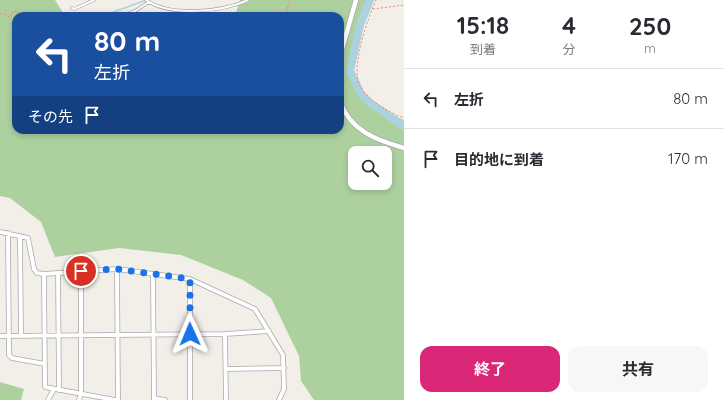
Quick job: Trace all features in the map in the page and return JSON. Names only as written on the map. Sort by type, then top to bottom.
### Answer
[{"type":"street","points":[[344,42],[356,0]]},
{"type":"street","points":[[344,109],[352,123],[366,134],[377,140],[404,148]]},
{"type":"street","points":[[0,232],[29,239],[35,272],[44,274],[117,269],[190,279],[255,309],[283,355],[284,389],[279,400]]},
{"type":"street","points":[[8,233],[9,355],[12,358],[45,364]]},
{"type":"street","points":[[20,236],[21,335]]},
{"type":"street","points":[[117,269],[118,400]]},
{"type":"street","points":[[79,400],[81,394],[81,271]]},
{"type":"street","points":[[48,400],[57,390],[58,273]]},
{"type":"street","points":[[44,274],[45,387],[115,400]]},
{"type":"street","points":[[153,274],[154,399],[165,400]]},
{"type":"street","points":[[190,279],[190,400]]},
{"type":"street","points":[[0,336],[225,334],[264,333],[269,331]]},
{"type":"street","points":[[225,334],[226,400]]},
{"type":"street","points":[[226,369],[284,368]]},
{"type":"lane","points":[[72,8],[94,0]]},
{"type":"lane","points":[[132,12],[148,1],[161,8],[174,10],[204,10],[224,8],[248,0]]},
{"type":"path","points":[[286,12],[290,0]]},
{"type":"path","points":[[376,0],[367,22],[360,53],[358,81],[365,92],[376,102],[386,110],[404,118]]},
{"type":"path","points":[[372,8],[404,5]]},
{"type":"path","points":[[0,14],[10,17],[12,12]]},
{"type":"green space","points":[[0,0],[55,0],[62,12],[12,12],[12,134],[344,134],[344,12],[236,12],[240,0],[373,0],[361,30],[354,60],[353,81],[357,92],[377,112],[404,120],[404,400],[314,400],[301,381],[299,356],[271,298],[243,280],[181,255],[119,248],[55,257],[41,222],[10,198],[0,196]]},
{"type":"green space","points":[[0,382],[24,389],[21,400],[0,400]]},
{"type":"waterway","points":[[114,12],[146,0]]},
{"type":"waterway","points":[[370,0],[360,25],[350,71],[361,94],[370,103],[404,126]]},
{"type":"route","points":[[81,271],[117,269],[190,279],[190,334]]}]
